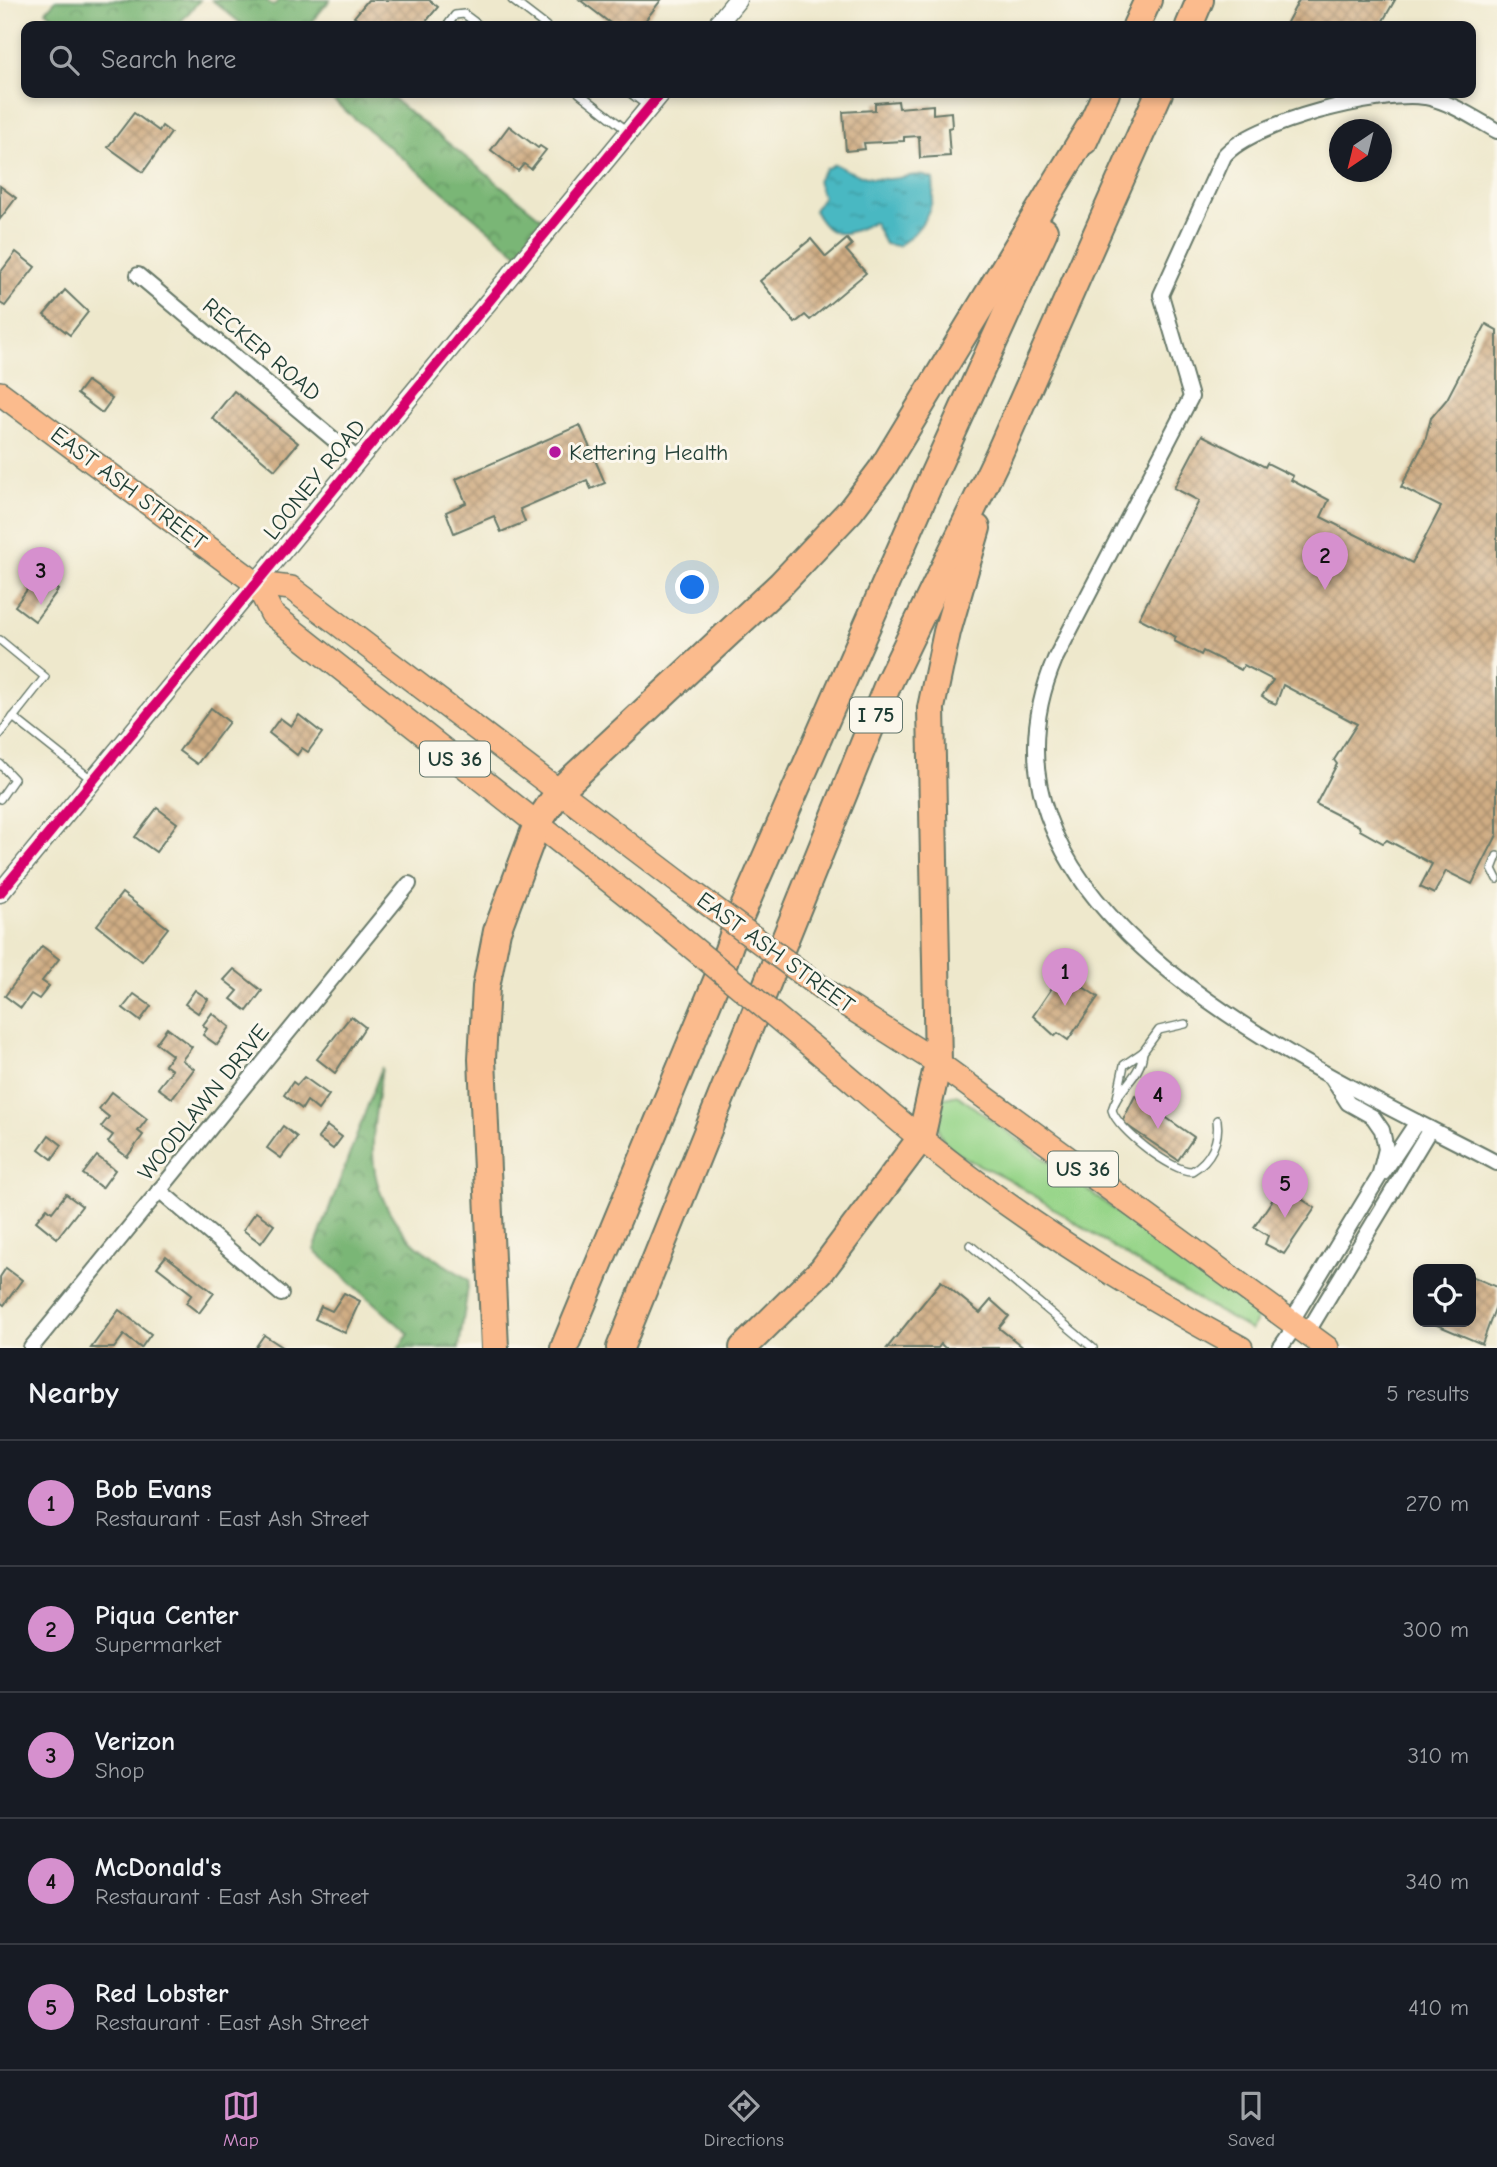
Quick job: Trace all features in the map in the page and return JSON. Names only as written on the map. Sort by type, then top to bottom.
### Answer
[{"type":"highway","points":[[1138,21],[1148,0]]},
{"type":"highway","points":[[1191,21],[1200,0]]},
{"type":"highway","name":"I 75","points":[[564,1348],[715,985],[744,908],[930,482],[1104,98]]},
{"type":"highway","name":"I 75","points":[[620,1348],[888,684],[998,456],[1157,98]]},
{"type":"highway","points":[[495,1348],[482,1059],[486,987],[497,931],[537,824],[560,790],[780,584],[851,510],[882,469],[1091,125]]},
{"type":"highway","points":[[743,1348],[822,1270],[921,1138],[938,1063],[931,708],[947,632],[998,456]]},
{"type":"main road","name":"EAST ASH STREET","points":[[0,393],[257,584],[272,614],[664,924],[921,1138],[1033,1223],[1139,1292],[1241,1348]]},
{"type":"main road","name":"EAST ASH STREET","points":[[257,584],[291,588],[834,997],[938,1063],[1327,1348]]},
{"type":"street","points":[[720,21],[737,0]]},
{"type":"street","name":"LOONEY ROAD","points":[[0,893],[658,98]]},
{"type":"street","points":[[1497,131],[1434,99],[1389,98],[1279,122],[1241,140],[1224,156],[1161,295],[1191,397],[1060,649],[1047,679],[1038,712],[1036,752],[1043,806],[1061,849],[1086,885],[1137,941],[1174,975],[1260,1036],[1331,1077],[1497,1163]]},
{"type":"street","name":"RECKER ROAD","points":[[138,275],[357,459]]},
{"type":"street","name":"WOODLAWN DRIVE","points":[[31,1348],[409,884]]},
{"type":"street","points":[[1298,1327],[1379,1177],[1386,1149],[1382,1130],[1373,1117],[1348,1103],[1331,1077]]},
{"type":"street","points":[[1280,1348],[1298,1327],[1424,1125]]},
{"type":"street","points":[[1379,1177],[1424,1125]]},
{"type":"street","points":[[159,1190],[281,1294]]},
{"type":"lane","points":[[512,0],[539,21]]},
{"type":"lane","points":[[451,21],[456,15],[464,14],[473,21]]},
{"type":"lane","points":[[585,98],[629,132]]},
{"type":"lane","points":[[636,98],[649,108]]},
{"type":"lane","points":[[0,640],[45,677],[0,734]]},
{"type":"lane","points":[[13,717],[92,779]]},
{"type":"lane","points":[[0,764],[14,779],[0,799]]},
{"type":"lane","points":[[1497,856],[1492,869],[1497,879]]},
{"type":"lane","points":[[1185,1024],[1159,1030],[1143,1052],[1124,1065],[1112,1110],[1117,1122],[1137,1140],[1184,1171],[1199,1166],[1215,1144],[1218,1135],[1217,1120]]},
{"type":"lane","points":[[1116,1098],[1140,1070],[1143,1052]]},
{"type":"lane","points":[[970,1245],[1093,1348]]},
{"type":"green space","points":[[56,0],[200,0],[181,21],[59,21],[46,11]]},
{"type":"green space","points":[[212,0],[266,0],[273,6],[279,0],[330,0],[312,21],[238,21]]},
{"type":"green space","points":[[330,98],[392,98],[551,226],[524,259]]},
{"type":"green space","points":[[382,1067],[373,1135],[376,1176],[392,1216],[413,1243],[469,1280],[459,1348],[398,1348],[409,1334],[314,1250]]},
{"type":"green space","points":[[957,1095],[1259,1315],[1251,1330],[1160,1277],[1011,1181],[953,1150],[940,1134],[938,1117],[941,1099]]},
{"type":"water","points":[[835,164],[868,177],[889,179],[916,175],[933,179],[934,189],[926,217],[914,233],[898,246],[885,244],[874,222],[855,231],[832,232],[814,210],[823,197],[817,181],[825,169]]},
{"type":"building","points":[[368,0],[429,0],[438,7],[426,21],[359,21],[354,17]]},
{"type":"building","points":[[580,0],[661,0],[645,21],[607,21]]},
{"type":"building","points":[[1299,0],[1395,0],[1383,21],[1288,21]]},
{"type":"building","points":[[898,101],[899,108],[933,105],[933,114],[951,112],[952,127],[948,128],[950,156],[920,158],[919,136],[904,137],[904,141],[864,143],[865,149],[846,151],[843,112],[875,110],[875,103]]},
{"type":"building","points":[[134,113],[159,131],[162,126],[171,133],[143,172],[108,147]]},
{"type":"building","points":[[509,126],[538,148],[540,146],[546,150],[531,169],[524,164],[518,171],[491,150]]},
{"type":"building","points":[[0,186],[16,198],[0,219]]},
{"type":"building","points":[[811,239],[826,257],[847,239],[852,245],[846,250],[866,273],[810,320],[805,315],[795,323],[760,281]]},
{"type":"building","points":[[16,252],[35,267],[5,306],[0,303],[0,273]]},
{"type":"building","points":[[65,290],[88,312],[70,335],[44,315]]},
{"type":"building","points":[[1486,324],[1497,330],[1497,835],[1472,884],[1446,871],[1434,894],[1420,887],[1432,864],[1387,840],[1383,843],[1360,830],[1359,826],[1316,804],[1337,764],[1334,760],[1357,724],[1283,685],[1276,704],[1269,701],[1262,696],[1273,680],[1244,665],[1241,670],[1203,651],[1201,655],[1174,641],[1176,637],[1139,618],[1199,501],[1174,488],[1202,435],[1265,467],[1267,463],[1293,476],[1291,480],[1329,500],[1321,517],[1412,563],[1441,507],[1401,487],[1425,441],[1431,418],[1447,399]]},
{"type":"building","points":[[87,381],[112,399],[102,413],[77,394]]},
{"type":"building","points":[[234,391],[298,443],[275,470],[212,418]]},
{"type":"building","name":"Kettering Health","points":[[580,425],[605,483],[591,489],[587,480],[520,509],[525,522],[501,532],[494,516],[454,533],[446,512],[466,503],[456,479]]},
{"type":"building","points":[[38,575],[58,590],[35,621],[15,606]]},
{"type":"building","points":[[211,708],[229,722],[197,764],[179,751]]},
{"type":"building","points":[[299,715],[322,733],[308,752],[302,748],[297,755],[269,733],[280,718],[291,726]]},
{"type":"building","points":[[157,808],[177,823],[156,852],[135,837]]},
{"type":"building","points":[[122,893],[168,928],[142,961],[97,925]]},
{"type":"building","points":[[42,946],[59,959],[42,981],[49,986],[39,999],[31,994],[21,1008],[5,996]]},
{"type":"building","points":[[234,969],[262,991],[247,1011],[231,999],[238,991],[224,980]]},
{"type":"building","points":[[1062,973],[1098,997],[1068,1040],[1058,1033],[1055,1036],[1033,1016]]},
{"type":"building","points":[[195,990],[208,999],[198,1013],[185,1004]]},
{"type":"building","points":[[134,994],[151,1006],[140,1021],[123,1008]]},
{"type":"building","points":[[212,1013],[230,1027],[217,1045],[203,1035],[207,1029],[203,1025]]},
{"type":"building","points":[[351,1016],[365,1027],[335,1073],[317,1059]]},
{"type":"building","points":[[167,1028],[192,1047],[182,1060],[194,1069],[172,1098],[158,1088],[172,1070],[165,1065],[172,1055],[156,1043]]},
{"type":"building","points":[[304,1077],[329,1095],[318,1110],[307,1101],[302,1109],[284,1095],[293,1082],[297,1085]]},
{"type":"building","points":[[112,1092],[147,1119],[138,1131],[143,1135],[127,1157],[108,1142],[113,1135],[101,1127],[109,1117],[99,1109]]},
{"type":"building","points":[[1135,1096],[1194,1137],[1178,1160],[1122,1122]]},
{"type":"building","points":[[283,1126],[297,1137],[281,1158],[267,1148]]},
{"type":"building","points":[[327,1126],[342,1137],[333,1149],[318,1138]]},
{"type":"building","points":[[49,1135],[62,1145],[52,1159],[39,1149]]},
{"type":"building","points":[[97,1156],[115,1170],[102,1188],[83,1174]]},
{"type":"building","points":[[1282,1186],[1315,1208],[1284,1254],[1265,1244],[1268,1236],[1254,1227]]},
{"type":"building","points":[[66,1194],[82,1206],[57,1238],[36,1221],[47,1208],[52,1212]]},
{"type":"building","points":[[256,1212],[274,1225],[261,1243],[243,1230]]},
{"type":"building","points":[[166,1256],[214,1293],[199,1313],[186,1303],[192,1294],[157,1267]]},
{"type":"building","points":[[6,1268],[22,1280],[4,1305],[0,1302],[0,1277]]},
{"type":"building","points":[[1476,1278],[1497,1287],[1497,1303],[1482,1344],[1442,1327],[1476,1327]]},
{"type":"building","points":[[941,1281],[980,1313],[991,1300],[1009,1316],[999,1328],[1024,1348],[945,1348],[941,1344],[938,1348],[887,1348]]},
{"type":"building","points":[[344,1293],[360,1301],[345,1333],[315,1319],[321,1306],[332,1311]]},
{"type":"building","points":[[119,1310],[151,1334],[141,1348],[124,1335],[114,1348],[91,1348]]},
{"type":"building","points":[[264,1335],[284,1348],[255,1348]]},
{"type":"cycle path","points":[[0,893],[657,98]]},
{"type":"place","name":"Kettering Health","points":[[555,452]]},
{"type":"place","name":"Piqua Center","points":[[1325,590]]},
{"type":"place","name":"Verizon","points":[[41,605]]},
{"type":"place","name":"Bob Evans","points":[[1065,1006]]},
{"type":"place","name":"McDonald's","points":[[1158,1129]]},
{"type":"place","name":"Red Lobster","points":[[1285,1218]]}]
